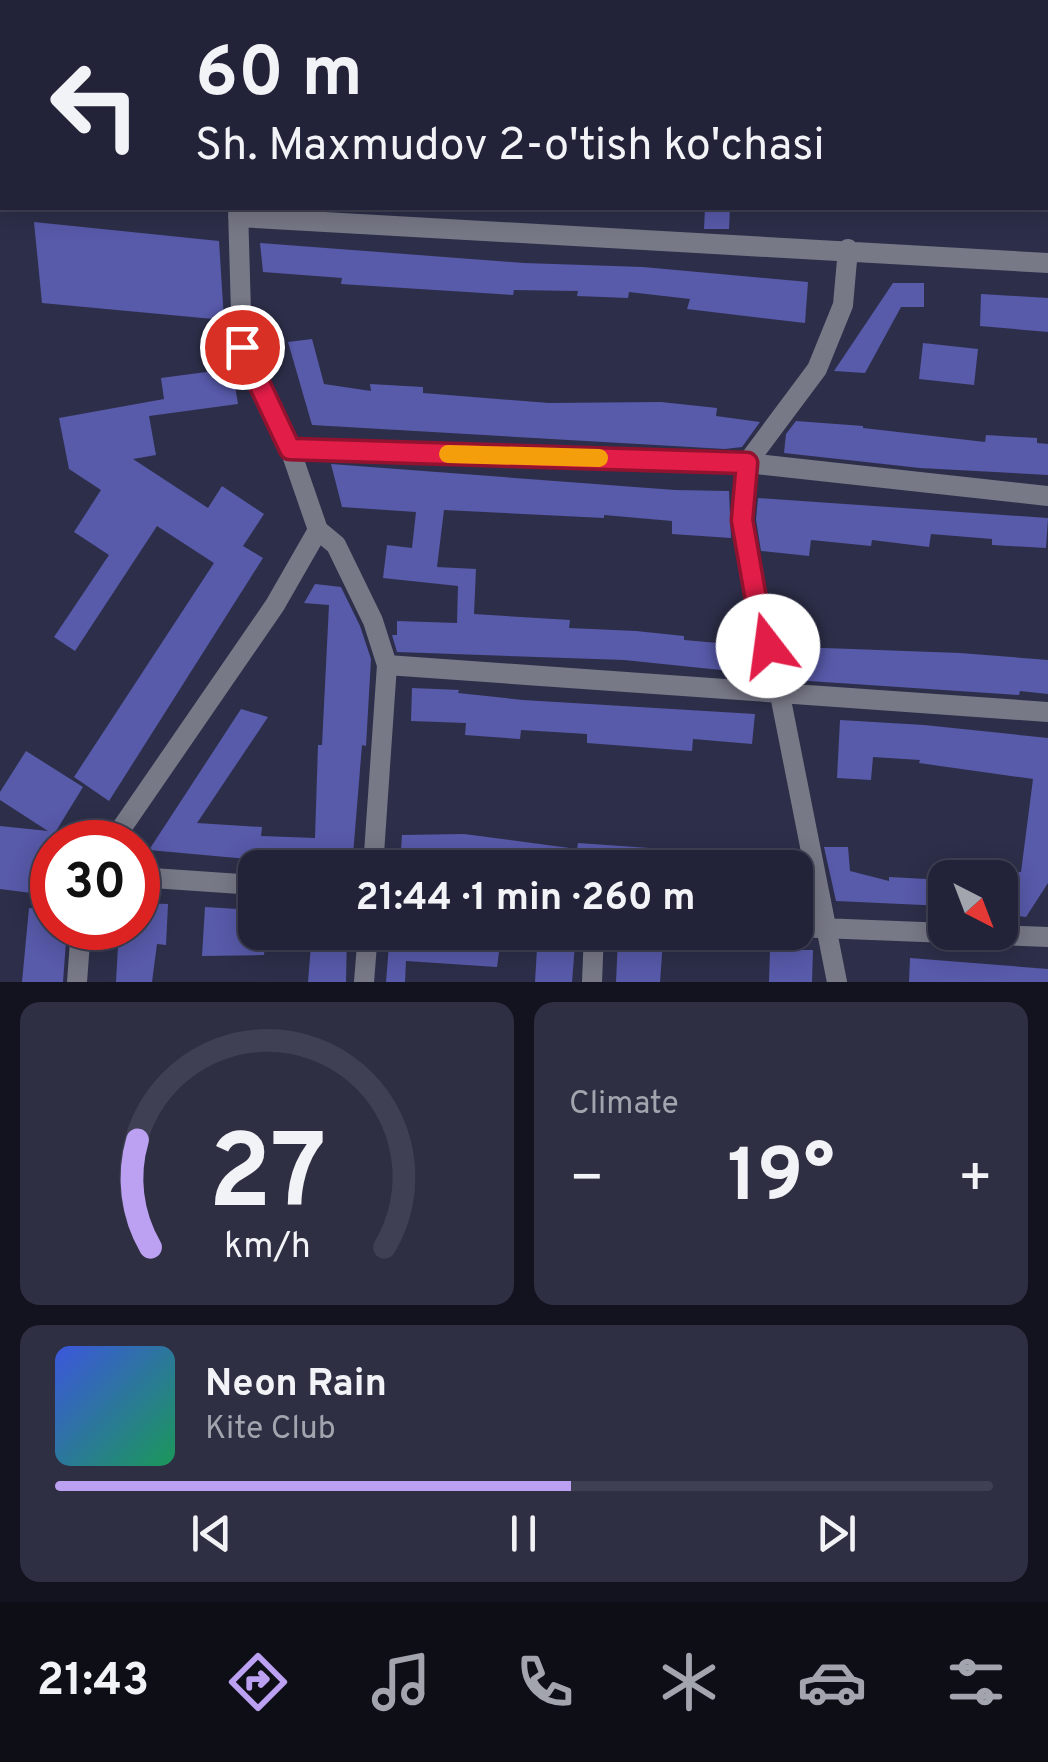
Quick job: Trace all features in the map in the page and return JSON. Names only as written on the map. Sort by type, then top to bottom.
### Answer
[{"type":"street","points":[[374,850],[387,665],[373,621],[336,545],[318,530],[290,449],[242,347],[238,212],[1048,263]]},
{"type":"street","points":[[837,982],[742,520],[747,463],[817,369],[843,306],[848,249]]},
{"type":"street","points":[[290,449],[747,463],[1048,496]]},
{"type":"street","points":[[127,820],[275,606],[318,530]]},
{"type":"street","points":[[387,665],[1048,712]]},
{"type":"street","points":[[160,878],[238,884]]},
{"type":"street","points":[[813,929],[1048,937]]},
{"type":"street","points":[[76,982],[79,950]]},
{"type":"street","points":[[364,982],[367,950]]},
{"type":"street","points":[[592,982],[593,950]]},
{"type":"building","points":[[705,210],[730,210],[729,229],[704,229]]},
{"type":"building","points":[[34,222],[219,241],[224,320],[42,303]]},
{"type":"building","points":[[260,243],[524,263],[643,267],[808,282],[805,323],[687,309],[690,299],[629,292],[628,298],[577,296],[578,291],[514,290],[513,295],[341,284],[342,278],[263,272]]},
{"type":"building","points":[[893,283],[924,283],[924,307],[901,307],[865,373],[834,371]]},
{"type":"building","points":[[981,294],[1048,298],[1048,332],[980,326]]},
{"type":"building","points":[[312,339],[324,384],[371,391],[370,384],[423,387],[423,393],[549,403],[661,402],[717,408],[716,416],[760,422],[742,447],[725,449],[312,425],[288,342]]},
{"type":"building","points":[[923,343],[978,349],[974,385],[919,379]]},
{"type":"building","points":[[228,345],[238,404],[149,416],[156,455],[133,459],[208,508],[222,486],[264,514],[243,546],[263,558],[109,801],[74,777],[214,563],[157,526],[75,651],[54,637],[109,555],[74,532],[101,490],[69,469],[59,418],[164,399],[161,378],[214,371],[211,347]]},
{"type":"building","points":[[796,421],[985,442],[986,435],[1037,438],[1037,443],[1048,444],[1048,475],[920,468],[784,453],[786,434]]},
{"type":"building","points":[[331,464],[729,491],[731,538],[672,534],[672,521],[444,510],[437,567],[476,569],[474,614],[570,620],[569,628],[636,631],[753,646],[760,674],[624,660],[397,652],[392,635],[397,635],[397,621],[457,623],[458,586],[383,578],[387,545],[412,548],[416,512],[342,507]]},
{"type":"building","points":[[758,498],[1048,518],[1046,548],[992,545],[992,539],[931,534],[929,547],[872,540],[871,546],[811,540],[809,556],[761,551],[756,520]]},
{"type":"building","points":[[315,584],[341,587],[371,659],[366,746],[362,745],[353,850],[238,850],[238,858],[160,851],[160,833],[241,709],[268,717],[197,823],[262,827],[261,836],[315,838],[329,605],[304,603]]},
{"type":"building","points":[[797,647],[1048,660],[1048,694],[794,680]]},
{"type":"building","points":[[412,688],[459,690],[458,693],[523,700],[755,714],[752,744],[693,739],[692,751],[587,743],[587,734],[521,730],[520,739],[465,735],[466,723],[411,721]]},
{"type":"building","points":[[840,720],[1048,738],[1048,883],[1026,917],[1018,916],[1018,872],[1033,779],[919,763],[920,760],[873,757],[871,780],[837,778]]},
{"type":"building","points":[[26,751],[83,787],[63,820],[31,820],[0,800],[0,792]]},
{"type":"building","points":[[0,826],[30,829],[30,893],[0,889]]},
{"type":"building","points":[[464,834],[577,849],[578,843],[678,850],[401,850],[402,835]]},
{"type":"building","points":[[824,847],[848,847],[850,871],[889,881],[889,877],[928,879],[928,905],[836,901]]},
{"type":"building","points":[[160,904],[168,904],[166,945],[160,944]]},
{"type":"building","points":[[205,907],[238,909],[238,950],[264,950],[264,955],[202,956]]},
{"type":"building","points":[[30,908],[30,950],[65,950],[63,982],[22,982]]},
{"type":"building","points":[[118,950],[156,950],[152,982],[116,982]]},
{"type":"building","points":[[311,950],[347,950],[346,982],[308,982]]},
{"type":"building","points":[[389,950],[499,950],[497,967],[406,961],[405,982],[386,982]]},
{"type":"building","points":[[537,950],[575,950],[572,982],[535,982]]},
{"type":"building","points":[[617,950],[662,950],[660,982],[616,982]]},
{"type":"building","points":[[770,950],[813,950],[812,982],[769,982]]},
{"type":"building","points":[[910,958],[1048,969],[1048,982],[909,982]]},
{"type":"slow traffic","points":[[448,454],[599,458]]},
{"type":"route","points":[[242,347],[290,449],[747,463],[742,520],[768,646]]}]
